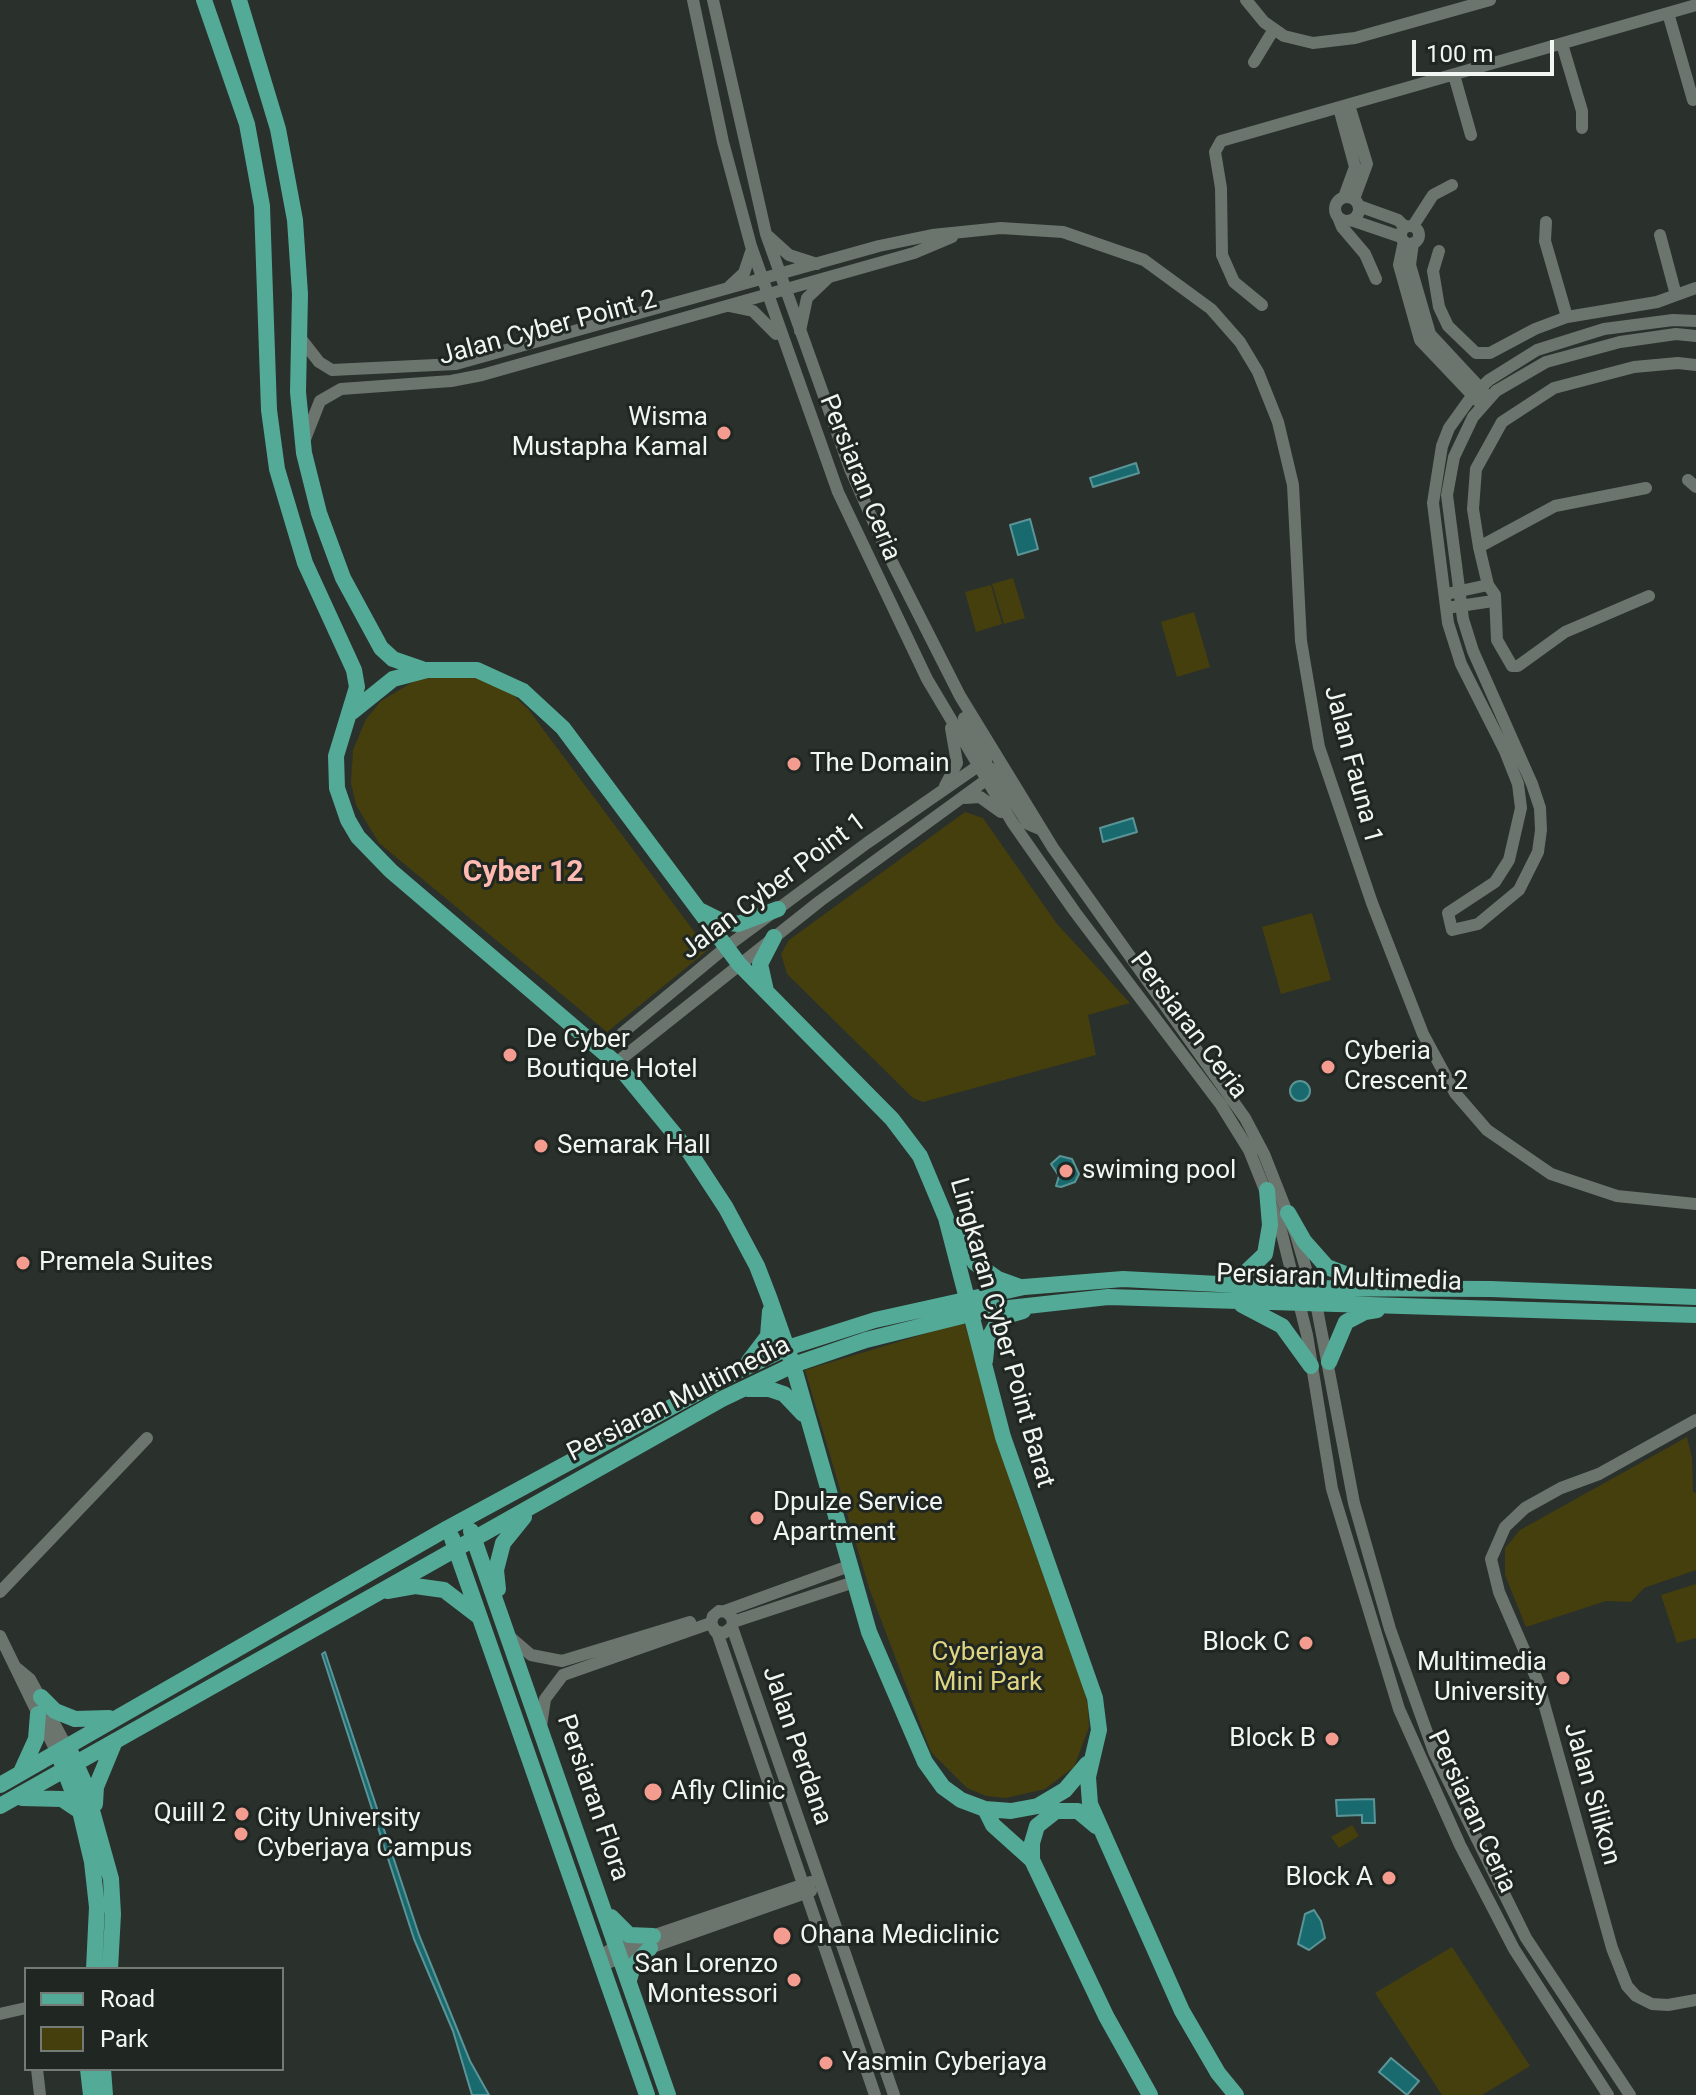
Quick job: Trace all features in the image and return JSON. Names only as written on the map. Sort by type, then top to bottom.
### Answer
[{"type":"main road","points":[[202,0],[220,40],[247,124],[262,206],[269,410],[277,469],[305,563],[354,670],[357,687],[336,756],[337,788],[358,837],[423,900],[616,1063],[708,1178],[757,1266],[769,1297],[793,1365],[869,1632],[933,1776],[961,1800],[985,1809],[1026,1809],[1051,1800],[1077,1778],[1093,1756]]},
{"type":"main road","points":[[242,5],[278,129],[295,220],[303,443],[319,513],[354,602],[381,648],[393,659],[427,670]]},
{"type":"main road","points":[[351,713],[393,679],[427,670]]},
{"type":"main road","name":"Lingkaran Cyber Point Barat","points":[[427,670],[477,670],[517,686],[548,711],[725,948],[892,1119],[920,1156],[946,1218],[984,1371],[1033,1526],[1095,1698],[1099,1730],[1088,1777],[1090,1804],[1182,2011],[1218,2073],[1236,2095]]},
{"type":"main road","points":[[695,909],[723,922],[738,924],[778,909]]},
{"type":"main road","points":[[766,991],[760,964],[774,937]]},
{"type":"main road","points":[[1210,1282],[1245,1273],[1265,1254],[1270,1233],[1267,1190]]},
{"type":"main road","points":[[1288,1213],[1298,1233],[1321,1262],[1341,1275],[1417,1289]]},
{"type":"main road","points":[[946,1218],[975,1263],[998,1279],[1024,1287]]},
{"type":"main road","name":"Persiaran Multimedia","points":[[5,1804],[455,1547],[736,1392],[793,1365],[1024,1287],[1123,1279],[1210,1282],[1306,1296],[1434,1305],[1626,1315],[1696,1315]]},
{"type":"main road","name":"Persiaran Multimedia","points":[[0,1785],[448,1528],[734,1373],[787,1348],[875,1320],[967,1306],[1144,1296],[1207,1299],[1417,1289],[1696,1297]]},
{"type":"main road","points":[[984,1371],[990,1333],[1009,1315],[1144,1296]]},
{"type":"main road","points":[[734,1373],[754,1357],[768,1336],[769,1297]]},
{"type":"main road","points":[[1207,1299],[1235,1303],[1271,1317],[1291,1335],[1311,1366]]},
{"type":"main road","points":[[1329,1362],[1343,1326],[1355,1316],[1365,1312],[1434,1305]]},
{"type":"main road","points":[[736,1392],[759,1388],[784,1394],[809,1426]]},
{"type":"main road","points":[[501,1610],[496,1570],[503,1543],[510,1529],[554,1493]]},
{"type":"main road","name":"Persiaran Flora","points":[[466,1518],[501,1610],[668,2095]]},
{"type":"main road","name":"Persiaran Flora","points":[[448,1528],[486,1627],[647,2095]]},
{"type":"main road","points":[[369,1596],[415,1586],[444,1590],[467,1604],[486,1627]]},
{"type":"main road","points":[[20,1774],[33,1748],[40,1706],[75,1719],[100,1720],[123,1715]]},
{"type":"main road","points":[[94,1967],[95,1880],[87,1813],[115,1741]]},
{"type":"main road","points":[[62,1750],[87,1813],[113,1900],[110,1967]]},
{"type":"main road","points":[[5,1804],[52,1797],[67,1800],[87,1813]]},
{"type":"main road","points":[[985,1809],[993,1825],[1032,1860],[1106,2016],[1150,2095]]},
{"type":"main road","points":[[1032,1860],[1032,1843],[1037,1826],[1048,1815],[1064,1809],[1078,1811],[1091,1820],[1109,1849]]},
{"type":"main road","points":[[605,1909],[615,1924],[629,1935],[651,1942],[633,1966],[629,1980]]},
{"type":"main road","points":[[88,2071],[91,2095]]},
{"type":"main road","points":[[103,2071],[105,2095]]},
{"type":"main road","points":[[1218,2073],[1229,2095]]},
{"type":"street","name":"Persiaran Ceria","points":[[693,0],[723,142],[751,246],[838,492],[875,575],[949,717],[983,766]]},
{"type":"street","name":"Persiaran Ceria","points":[[713,0],[766,234],[799,334],[868,510],[960,696],[1042,830],[1245,1118],[1288,1213],[1306,1296],[1311,1366],[1332,1489],[1376,1641],[1408,1731],[1460,1845],[1514,1949],[1608,2095]]},
{"type":"street","points":[[1246,0],[1284,36],[1313,43],[1355,38],[1490,0]]},
{"type":"street","points":[[1262,305],[1234,282],[1222,255],[1221,188],[1216,145],[1696,5]]},
{"type":"street","points":[[1668,13],[1693,100]]},
{"type":"street","points":[[1254,62],[1274,29]]},
{"type":"street","points":[[1562,44],[1582,111],[1582,128]]},
{"type":"street","points":[[1454,75],[1471,135]]},
{"type":"street","points":[[1344,107],[1361,166],[1353,201],[1358,214],[1344,218]]},
{"type":"street","points":[[1452,185],[1433,195],[1407,235],[1399,265],[1420,340],[1487,402]]},
{"type":"street","points":[[1376,279],[1365,254],[1342,227],[1344,218],[1336,203],[1353,201],[1398,220],[1407,235]]},
{"type":"street","points":[[1344,218],[1407,235]]},
{"type":"street","points":[[1546,222],[1545,241],[1567,317]]},
{"type":"street","name":"Jalan Fauna 1","points":[[779,275],[910,239],[1001,228],[1032,229],[1063,232],[1117,248],[1144,260],[1211,309],[1240,342],[1258,372],[1274,413],[1293,485],[1301,641],[1319,747],[1344,829],[1431,1049],[1468,1110],[1506,1145],[1551,1174],[1617,1196],[1696,1204]]},
{"type":"street","points":[[766,234],[789,255],[819,265]]},
{"type":"street","name":"Jalan Fauna 1","points":[[784,289],[914,253],[955,235]]},
{"type":"street","points":[[1660,235],[1676,295]]},
{"type":"street","points":[[724,289],[744,273],[751,246]]},
{"type":"street","points":[[1439,251],[1433,271],[1442,317],[1459,340],[1476,353],[1490,353],[1535,329],[1567,317],[1657,302],[1696,288]]},
{"type":"street","name":"Jalan Cyber Point 2","points":[[298,335],[319,362],[332,370],[456,364],[779,275]]},
{"type":"street","points":[[799,334],[807,298],[833,275]]},
{"type":"street","name":"Jalan Cyber Point 2","points":[[303,443],[320,401],[341,389],[451,381],[482,375],[784,289]]},
{"type":"street","points":[[721,306],[753,311],[783,343]]},
{"type":"street","points":[[1516,841],[1521,808],[1518,784],[1493,723],[1455,648],[1446,608],[1433,503],[1434,479],[1449,428],[1476,392],[1516,362],[1554,343],[1637,324],[1696,321]]},
{"type":"street","points":[[1541,830],[1528,820],[1522,824],[1509,860],[1495,882],[1448,913],[1452,930],[1478,924],[1519,890],[1538,852],[1541,830],[1540,808],[1532,784],[1473,651],[1461,606],[1447,495],[1448,479],[1463,435],[1487,402],[1530,370],[1580,351],[1635,339],[1696,336]]},
{"type":"street","points":[[1649,596],[1565,632],[1515,667],[1497,640],[1495,595],[1488,585],[1473,509],[1476,469],[1493,432],[1512,413],[1554,388],[1593,375],[1661,364],[1696,365]]},
{"type":"street","points":[[1479,547],[1555,506],[1646,488]]},
{"type":"street","points":[[1444,594],[1488,585]]},
{"type":"street","points":[[1446,608],[1493,601]]},
{"type":"street","points":[[960,696],[962,714],[986,780]]},
{"type":"street","points":[[942,792],[957,763],[949,717]]},
{"type":"street","points":[[983,766],[1028,824],[1042,830]]},
{"type":"street","name":"Jalan Cyber Point 1","points":[[602,1050],[725,948],[983,766]]},
{"type":"street","name":"Persiaran Ceria","points":[[986,780],[1075,912],[1238,1128],[1267,1190],[1329,1362],[1359,1525],[1390,1629],[1434,1752],[1526,1938],[1630,2095]]},
{"type":"street","name":"Jalan Cyber Point 1","points":[[616,1063],[774,937],[986,780]]},
{"type":"street","points":[[959,800],[980,797],[1012,822]]},
{"type":"street","name":"Jalan Silikon","points":[[1696,1420],[1599,1474],[1561,1488],[1525,1508],[1505,1527],[1491,1559],[1499,1592],[1538,1682],[1612,1948],[1627,1986],[1636,1996],[1652,2004],[1682,2004],[1696,2000]]},
{"type":"street","points":[[0,1592],[147,1438]]},
{"type":"street","points":[[716,1621],[727,1632],[733,1625],[851,1574]]},
{"type":"street","points":[[541,1727],[545,1699],[563,1675],[851,1574]]},
{"type":"street","points":[[510,1637],[531,1655],[562,1661],[716,1621]]},
{"type":"street","name":"Jalan Perdana","points":[[716,1621],[733,1625],[763,1720],[894,2095]]},
{"type":"street","name":"Jalan Perdana","points":[[716,1621],[748,1725],[875,2095]]},
{"type":"street","points":[[0,1636],[62,1750]]},
{"type":"street","points":[[748,1725],[763,1720]]},
{"type":"street","points":[[759,1756],[774,1750]]},
{"type":"street","points":[[778,1810],[793,1805]]},
{"type":"street","points":[[600,1960],[821,1884]]},
{"type":"street","points":[[0,2014],[24,2008]]},
{"type":"street","points":[[37,2071],[40,2095]]},
{"type":"green space","points":[[1013,578],[1025,618],[1004,624],[992,584]]},
{"type":"green space","points":[[991,585],[1002,624],[976,632],[965,592]]},
{"type":"green space","points":[[1194,612],[1210,667],[1177,677],[1161,622]]},
{"type":"green space","points":[[468,674],[511,693],[528,709],[708,950],[607,1032],[379,843],[356,805],[351,783],[353,750],[366,719],[381,701],[421,677]]},
{"type":"green space","points":[[965,812],[983,818],[1057,924],[1130,1003],[1088,1015],[1096,1055],[923,1102],[913,1098],[787,974],[781,954],[789,940]]},
{"type":"green space","points":[[1312,913],[1331,980],[1281,994],[1262,927]]},
{"type":"green space","name":"Cyberjaya Mini Park","points":[[964,1322],[1015,1497],[1082,1680],[1088,1707],[1089,1727],[1074,1767],[1045,1789],[1006,1798],[986,1796],[967,1788],[931,1752],[869,1588],[805,1370]]},
{"type":"green space","points":[[1687,1437],[1692,1458],[1693,1492],[1696,1493],[1696,1570],[1644,1588],[1631,1602],[1606,1601],[1526,1627],[1505,1575],[1505,1548],[1520,1530]]},
{"type":"green space","points":[[1696,1584],[1696,1638],[1677,1643],[1661,1595]]},
{"type":"green space","points":[[1352,1825],[1359,1836],[1339,1848],[1331,1837]]},
{"type":"green space","points":[[1452,1947],[1530,2066],[1482,2095],[1442,2095],[1375,1993]]},
{"type":"water","points":[[1136,463],[1139,473],[1093,487],[1090,478]]},
{"type":"water","points":[[1030,519],[1038,549],[1018,555],[1010,525]]},
{"type":"water","points":[[1133,818],[1137,832],[1103,842],[1100,828]]},
{"type":"water","points":[[1300,1081],[1307,1084],[1310,1091],[1307,1098],[1300,1101],[1293,1098],[1290,1091],[1293,1084]]},
{"type":"water","name":"swiming pool","points":[[1060,1156],[1072,1159],[1079,1174],[1075,1182],[1061,1187],[1056,1186],[1059,1176],[1051,1164]]},
{"type":"water","points":[[325,1652],[419,1935],[470,2061],[489,2095],[472,2095],[453,2031],[414,1939],[322,1654]]},
{"type":"water","points":[[1374,1799],[1375,1823],[1362,1823],[1362,1815],[1337,1816],[1336,1800]]},
{"type":"water","points":[[1314,1910],[1321,1921],[1325,1938],[1309,1950],[1298,1944],[1305,1914]]},
{"type":"water","points":[[1391,2058],[1419,2081],[1407,2095],[1379,2072]]},
{"type":"place","name":"Wisma Mustapha Kamal","points":[[724,433]]},
{"type":"place","name":"The Domain","points":[[794,764]]},
{"type":"place","name":"De Cyber Boutique Hotel","points":[[510,1055]]},
{"type":"place","name":"Cyberia Crescent 2","points":[[1328,1067]]},
{"type":"place","name":"Semarak Hall","points":[[541,1146]]},
{"type":"place","name":"swiming pool","points":[[1066,1171]]},
{"type":"place","name":"Premela Suites","points":[[23,1263]]},
{"type":"place","name":"Dpulze Service Apartment","points":[[757,1518]]},
{"type":"place","name":"Block C","points":[[1306,1643]]},
{"type":"place","name":"Multimedia University","points":[[1563,1678]]},
{"type":"place","name":"Block B","points":[[1332,1739]]},
{"type":"place","name":"Afly Clinic","points":[[653,1792]]},
{"type":"place","name":"Quill 2","points":[[242,1814]]},
{"type":"place","name":"City University Cyberjaya Campus","points":[[241,1834]]},
{"type":"place","name":"Block A","points":[[1389,1878]]},
{"type":"place","name":"Ohana Mediclinic","points":[[782,1936]]},
{"type":"place","name":"San Lorenzo Montessori","points":[[794,1980]]},
{"type":"place","name":"Yasmin Cyberjaya","points":[[826,2063]]},
{"type":"district","name":"Cyber 12","points":[[523,873]]}]
